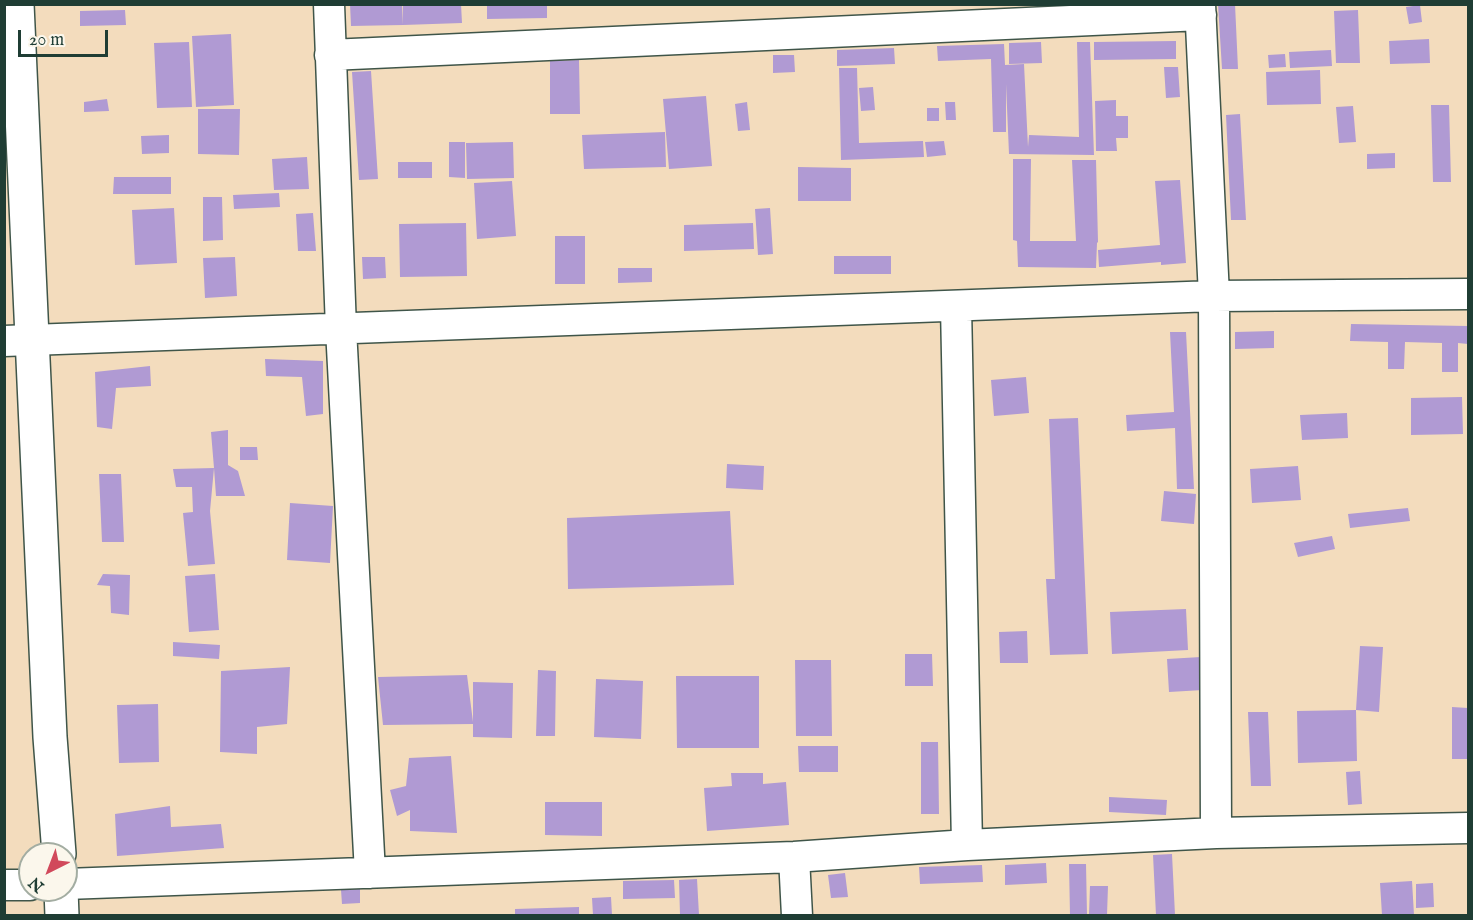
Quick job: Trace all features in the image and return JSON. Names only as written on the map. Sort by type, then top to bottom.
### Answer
[{"type":"street","points":[[18,4],[19,341],[57,842]]},
{"type":"street","points":[[329,4],[341,329],[370,873]]},
{"type":"street","points":[[330,55],[1201,10],[1214,296],[1216,833]]},
{"type":"street","points":[[19,341],[1214,296],[1468,294]]},
{"type":"street","points":[[956,306],[967,845]]},
{"type":"street","points":[[78,885],[794,857],[967,845],[1216,833],[1468,828]]},
{"type":"street","points":[[794,857],[797,915]]},
{"type":"building","points":[[350,4],[402,4],[403,25],[351,26]]},
{"type":"building","points":[[403,4],[461,4],[462,23],[403,25]]},
{"type":"building","points":[[487,4],[547,4],[547,18],[487,19]]},
{"type":"building","points":[[1218,4],[1235,4],[1238,69],[1222,69]]},
{"type":"building","points":[[1420,5],[1422,22],[1409,24],[1406,7]]},
{"type":"building","points":[[125,10],[126,25],[80,26],[80,11]]},
{"type":"building","points":[[1358,10],[1360,63],[1336,63],[1334,11]]},
{"type":"building","points":[[231,34],[234,105],[196,107],[192,36]]},
{"type":"building","points":[[1429,39],[1430,63],[1390,64],[1389,41]]},
{"type":"building","points":[[1176,41],[1176,59],[1094,60],[1094,42]]},
{"type":"building","points":[[189,42],[192,107],[157,108],[154,43]]},
{"type":"building","points":[[1041,42],[1042,63],[1009,64],[1009,43]]},
{"type":"building","points":[[1077,42],[1090,42],[1094,155],[1009,154],[1006,84],[1006,132],[993,132],[991,59],[938,61],[937,46],[1004,44],[1005,65],[1024,64],[1028,147],[1029,135],[1079,137]]},
{"type":"building","points":[[894,48],[895,64],[837,66],[837,50]]},
{"type":"building","points":[[1331,50],[1332,66],[1290,68],[1289,52]]},
{"type":"building","points":[[1285,54],[1286,67],[1269,68],[1268,55]]},
{"type":"building","points":[[773,55],[794,55],[795,72],[773,73]]},
{"type":"building","points":[[579,60],[580,114],[550,114],[550,61]]},
{"type":"building","points":[[1164,67],[1178,67],[1180,97],[1166,98]]},
{"type":"building","points":[[839,68],[857,68],[859,143],[923,141],[924,157],[841,160]]},
{"type":"building","points":[[1320,70],[1321,104],[1267,105],[1266,72]]},
{"type":"building","points":[[371,71],[378,179],[359,180],[352,72]]},
{"type":"building","points":[[873,87],[875,110],[861,111],[859,88]]},
{"type":"building","points":[[706,96],[712,166],[669,169],[663,99]]},
{"type":"building","points":[[107,99],[109,111],[84,112],[84,102]]},
{"type":"building","points":[[1116,100],[1116,116],[1128,116],[1128,138],[1116,138],[1117,151],[1096,151],[1095,101]]},
{"type":"building","points":[[747,102],[750,130],[738,131],[735,104]]},
{"type":"building","points":[[945,102],[955,102],[956,120],[946,120]]},
{"type":"building","points":[[1431,105],[1449,105],[1451,182],[1433,182]]},
{"type":"building","points":[[1353,106],[1356,142],[1339,143],[1336,107]]},
{"type":"building","points":[[927,108],[939,108],[939,121],[927,121]]},
{"type":"building","points":[[198,109],[240,109],[239,155],[198,154]]},
{"type":"building","points":[[1240,114],[1246,220],[1231,220],[1226,115]]},
{"type":"building","points":[[665,132],[666,167],[584,169],[582,135]]},
{"type":"building","points":[[169,135],[169,153],[142,154],[141,136]]},
{"type":"building","points":[[944,141],[946,155],[927,157],[925,142]]},
{"type":"building","points":[[449,142],[465,142],[465,178],[449,177]]},
{"type":"building","points":[[513,142],[514,178],[467,179],[466,143]]},
{"type":"building","points":[[1395,153],[1395,168],[1367,169],[1367,154]]},
{"type":"building","points":[[307,157],[309,189],[274,190],[272,159]]},
{"type":"building","points":[[1013,159],[1031,159],[1030,241],[1076,241],[1072,160],[1096,160],[1098,242],[1096,268],[1018,267],[1017,241],[1013,240]]},
{"type":"building","points":[[398,162],[432,162],[432,178],[398,178]]},
{"type":"building","points":[[798,167],[851,168],[851,201],[798,201]]},
{"type":"building","points":[[114,177],[171,177],[171,194],[113,194]]},
{"type":"building","points":[[1180,180],[1186,263],[1161,265],[1161,262],[1099,267],[1098,250],[1160,245],[1155,181]]},
{"type":"building","points":[[512,181],[516,236],[477,239],[474,183]]},
{"type":"building","points":[[279,193],[280,207],[234,209],[233,195]]},
{"type":"building","points":[[203,197],[222,197],[223,240],[203,241]]},
{"type":"building","points":[[174,208],[177,263],[135,265],[132,210]]},
{"type":"building","points":[[770,208],[773,254],[758,255],[755,209]]},
{"type":"building","points":[[313,213],[316,251],[298,251],[296,214]]},
{"type":"building","points":[[466,223],[467,276],[400,277],[399,224]]},
{"type":"building","points":[[753,223],[754,249],[684,251],[684,225]]},
{"type":"building","points":[[555,236],[585,236],[585,284],[555,284]]},
{"type":"building","points":[[834,256],[891,256],[891,274],[834,274]]},
{"type":"building","points":[[235,257],[237,296],[205,298],[203,258]]},
{"type":"building","points":[[362,257],[385,257],[386,278],[363,279]]},
{"type":"building","points":[[618,268],[652,268],[652,282],[618,283]]},
{"type":"building","points":[[1351,324],[1468,326],[1468,344],[1458,343],[1458,372],[1442,372],[1442,343],[1405,342],[1404,369],[1388,369],[1388,342],[1350,341]]},
{"type":"building","points":[[1274,331],[1274,348],[1235,349],[1235,332]]},
{"type":"building","points":[[1170,332],[1186,332],[1194,489],[1177,489],[1175,428],[1127,431],[1126,415],[1174,412]]},
{"type":"building","points":[[265,359],[323,361],[323,414],[306,416],[302,377],[266,376]]},
{"type":"building","points":[[150,366],[151,386],[116,388],[112,429],[97,427],[95,372]]},
{"type":"building","points":[[1026,377],[1029,413],[994,416],[991,380]]},
{"type":"building","points":[[1462,397],[1463,434],[1411,435],[1411,398]]},
{"type":"building","points":[[1347,413],[1348,438],[1302,440],[1300,415]]},
{"type":"building","points":[[1078,418],[1088,654],[1050,655],[1046,579],[1055,579],[1049,419]]},
{"type":"building","points":[[228,430],[228,465],[238,471],[245,496],[216,496],[211,432]]},
{"type":"building","points":[[240,447],[257,447],[258,460],[240,460]]},
{"type":"building","points":[[727,464],[764,466],[763,490],[726,488]]},
{"type":"building","points":[[1298,466],[1301,500],[1252,503],[1250,469]]},
{"type":"building","points":[[214,468],[210,511],[215,564],[188,566],[183,513],[193,512],[192,487],[176,487],[173,469]]},
{"type":"building","points":[[99,474],[121,474],[124,542],[102,542]]},
{"type":"building","points":[[1164,491],[1196,494],[1194,524],[1161,521]]},
{"type":"building","points":[[290,503],[333,506],[330,563],[287,560]]},
{"type":"building","points":[[1408,508],[1410,521],[1350,528],[1348,514]]},
{"type":"building","points":[[730,511],[734,585],[568,589],[567,518]]},
{"type":"building","points":[[1332,536],[1335,549],[1298,557],[1294,543]]},
{"type":"building","points":[[103,574],[130,575],[129,615],[111,613],[110,586],[97,585]]},
{"type":"building","points":[[215,574],[219,630],[189,632],[185,576]]},
{"type":"building","points":[[1186,609],[1188,650],[1112,654],[1110,612]]},
{"type":"building","points":[[1027,631],[1028,663],[1000,663],[999,632]]},
{"type":"building","points":[[173,642],[220,645],[219,659],[173,656]]},
{"type":"building","points":[[1360,646],[1383,647],[1379,712],[1356,710]]},
{"type":"building","points":[[905,654],[932,654],[933,686],[905,686]]},
{"type":"building","points":[[1201,657],[1203,690],[1169,692],[1167,659]]},
{"type":"building","points":[[795,660],[831,660],[832,736],[796,736]]},
{"type":"building","points":[[290,667],[287,724],[257,727],[257,754],[220,752],[221,671]]},
{"type":"building","points":[[538,670],[556,671],[555,736],[536,736]]},
{"type":"building","points":[[467,675],[473,722],[473,682],[513,683],[512,738],[473,737],[473,724],[383,725],[378,677]]},
{"type":"building","points":[[676,676],[759,676],[759,748],[677,748]]},
{"type":"building","points":[[596,679],[643,681],[641,739],[594,737]]},
{"type":"building","points":[[158,704],[159,762],[119,763],[117,705]]},
{"type":"building","points":[[1452,707],[1468,708],[1468,759],[1452,759]]},
{"type":"building","points":[[1356,710],[1357,761],[1298,763],[1297,711]]},
{"type":"building","points":[[1248,712],[1268,712],[1271,786],[1251,786]]},
{"type":"building","points":[[921,742],[938,742],[939,814],[921,814]]},
{"type":"building","points":[[798,746],[838,746],[838,772],[799,772]]},
{"type":"building","points":[[451,756],[457,833],[410,831],[410,810],[397,816],[390,790],[406,786],[409,758]]},
{"type":"building","points":[[1360,771],[1362,804],[1348,805],[1346,772]]},
{"type":"building","points":[[731,773],[763,773],[763,784],[786,782],[789,825],[707,831],[704,788],[732,786]]},
{"type":"building","points":[[1109,797],[1167,800],[1166,815],[1109,812]]},
{"type":"building","points":[[545,802],[602,802],[602,836],[545,835]]},
{"type":"building","points":[[170,806],[171,827],[221,824],[224,848],[117,856],[115,814]]},
{"type":"building","points":[[1172,854],[1175,915],[1156,915],[1153,855]]},
{"type":"building","points":[[1046,863],[1047,883],[1005,885],[1005,865]]},
{"type":"building","points":[[1069,864],[1086,864],[1087,915],[1070,915]]},
{"type":"building","points":[[982,865],[983,882],[920,884],[919,867]]},
{"type":"building","points":[[845,873],[848,897],[831,898],[828,875]]},
{"type":"building","points":[[697,879],[699,915],[680,915],[679,880]]},
{"type":"building","points":[[674,880],[675,898],[623,899],[623,881]]},
{"type":"building","points":[[1412,881],[1414,915],[1382,915],[1380,883]]},
{"type":"building","points":[[1433,883],[1434,907],[1416,908],[1416,884]]},
{"type":"building","points":[[1090,886],[1108,886],[1107,915],[1089,915]]},
{"type":"building","points":[[360,889],[360,903],[342,904],[341,890]]},
{"type":"building","points":[[611,897],[612,915],[593,915],[592,898]]},
{"type":"building","points":[[579,907],[579,915],[515,915],[515,909]]}]
